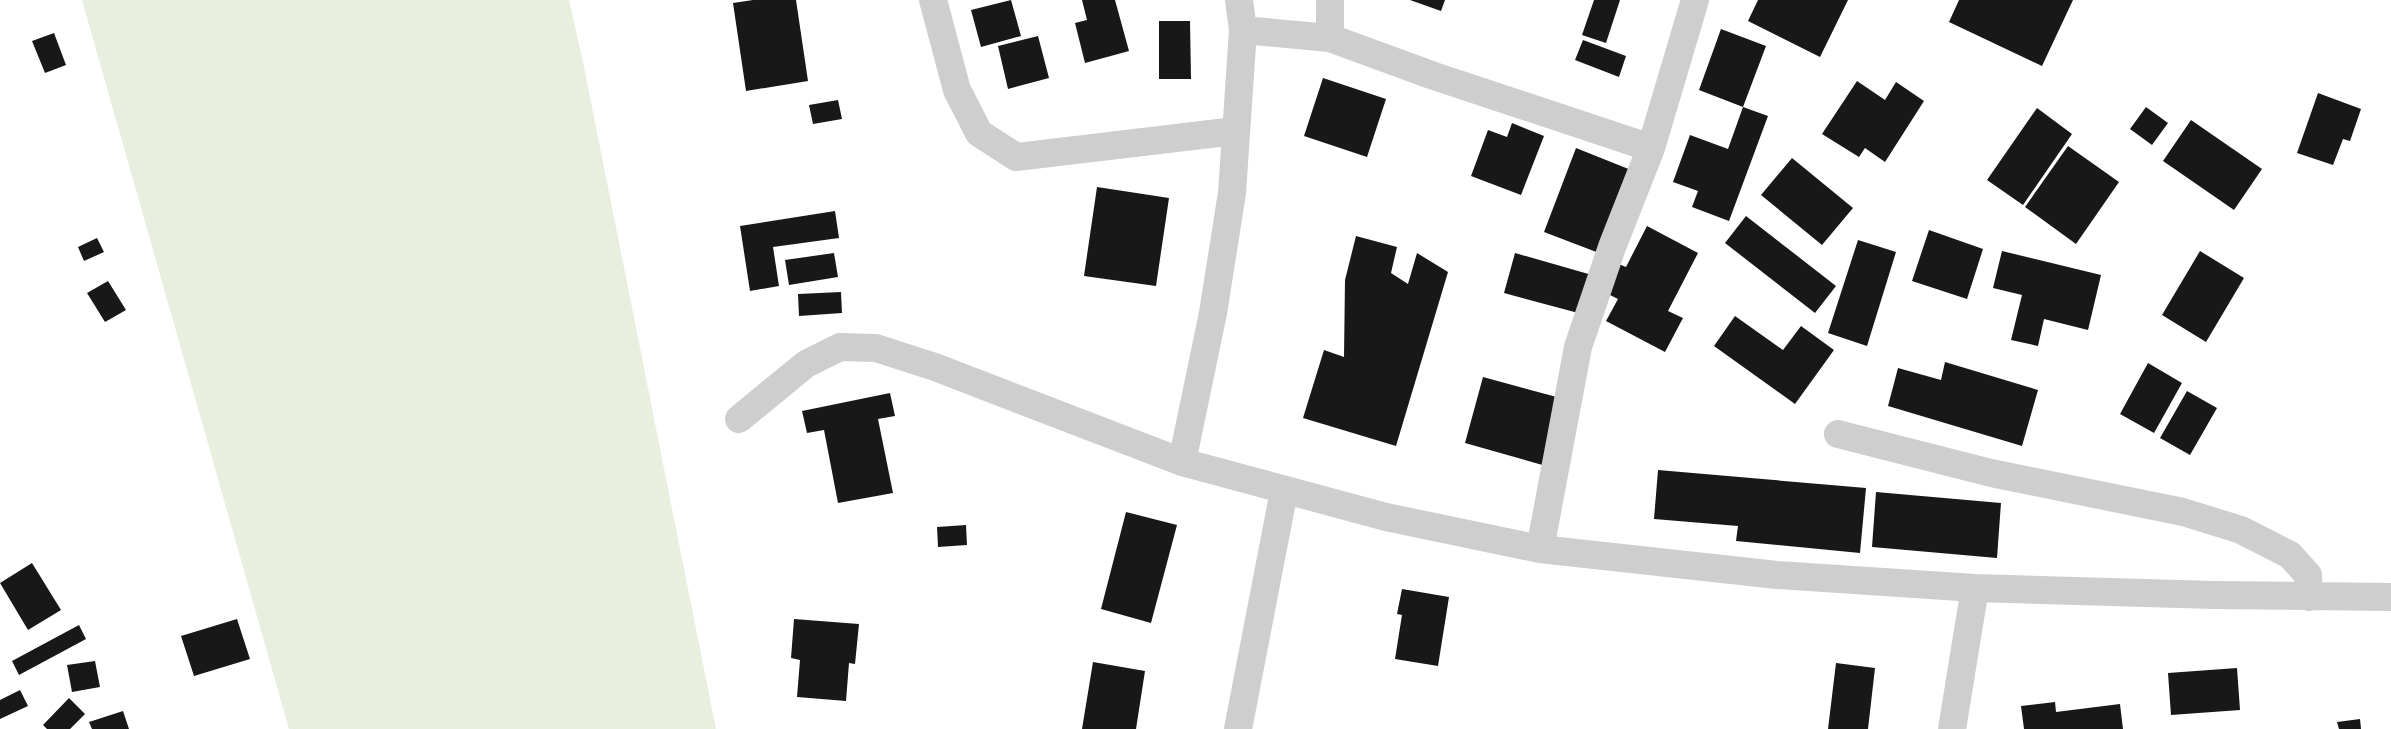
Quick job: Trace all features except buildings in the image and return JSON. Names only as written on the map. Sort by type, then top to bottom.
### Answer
[{"type":"street","points":[[933,0],[957,90],[979,133],[1016,157],[1234,131]]},
{"type":"street","points":[[1182,462],[1215,304],[1232,193],[1234,131],[1243,30],[1239,0]]},
{"type":"street","points":[[1330,0],[1330,38]]},
{"type":"street","points":[[1540,550],[1578,347],[1612,247],[1651,148],[1695,0]]},
{"type":"street","points":[[1243,30],[1330,38],[1444,79],[1651,148]]},
{"type":"street","points":[[739,419],[806,364],[840,347],[876,348],[935,366],[1182,462],[1386,518],[1540,550],[1777,575],[1975,588],[2309,597],[2391,597]]},
{"type":"street","points":[[1838,434],[1991,473],[2183,512],[2241,530],[2290,555],[2308,575],[2309,597]]},
{"type":"street","points":[[1238,729],[1284,491]]},
{"type":"street","points":[[1952,729],[1975,588]]},
{"type":"green space","points":[[82,0],[569,0],[716,729],[289,729]]}]
